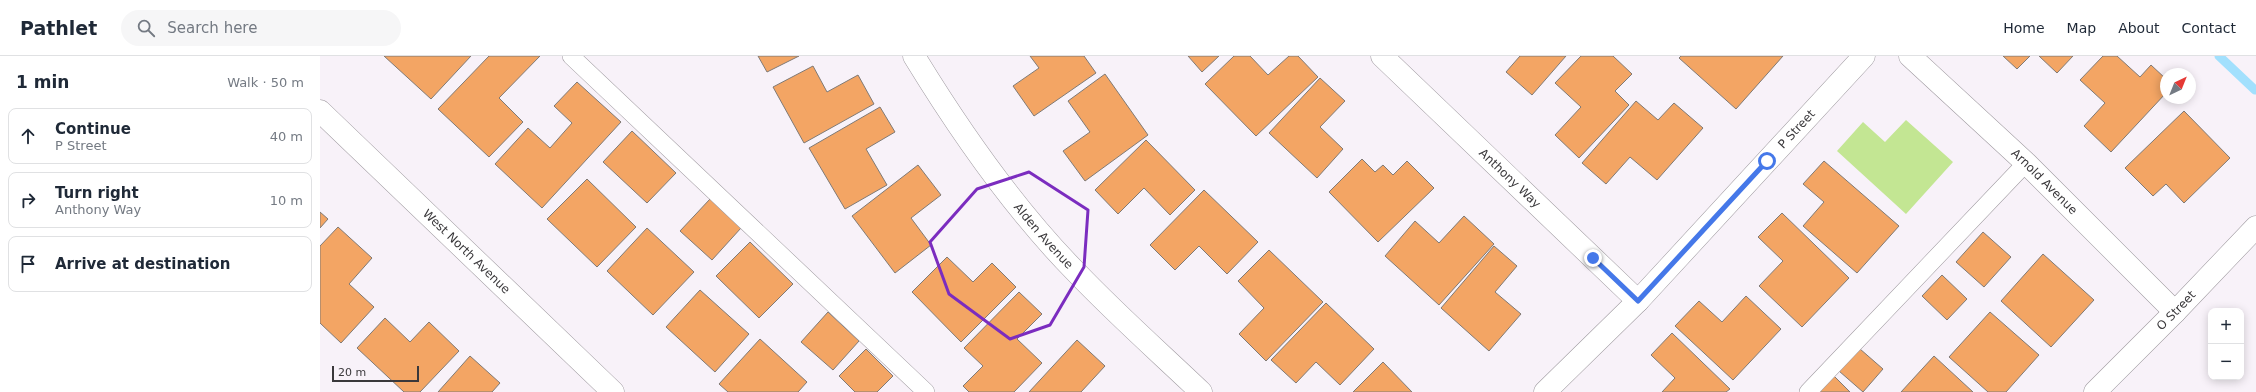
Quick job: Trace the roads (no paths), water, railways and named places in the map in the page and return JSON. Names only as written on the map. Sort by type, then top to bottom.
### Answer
[{"type":"street","name":"Alden Avenue","points":[[914,56],[944,106],[1009,196],[1075,272],[1201,392]]},
{"type":"street","name":"Anthony Way","points":[[1382,56],[1638,301]]},
{"type":"street","name":"P Street","points":[[1545,392],[1638,301],[1864,56]]},
{"type":"street","name":"Arnold Avenue","points":[[1910,56],[2026,163],[2175,312]]},
{"type":"street","name":"West North Avenue","points":[[320,111],[613,392]]},
{"type":"street","name":"O Street","points":[[2095,392],[2175,312],[2256,227]]},
{"type":"lane","points":[[571,56],[926,392]]},
{"type":"lane","points":[[1808,392],[2026,163]]},
{"type":"waterway","points":[[2219,56],[2255,90]]}]
